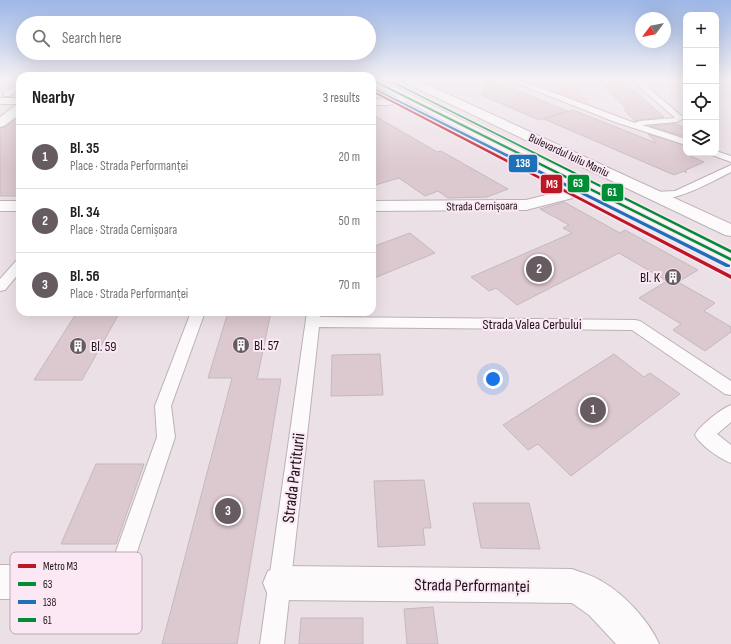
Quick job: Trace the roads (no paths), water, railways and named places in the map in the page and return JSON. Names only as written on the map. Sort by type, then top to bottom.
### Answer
[{"type":"main road","name":"Bulevardul Iuliu Maniu","points":[[430,109],[731,260]]},
{"type":"main road","name":"Bulevardul Iuliu Maniu","points":[[471,109],[731,231]]},
{"type":"main road","points":[[0,123],[16,111]]},
{"type":"main road","name":"Strada Cernișoara","points":[[376,206],[520,206],[550,200],[590,189]]},
{"type":"main road","points":[[628,208],[655,195]]},
{"type":"main road","points":[[0,206],[16,206]]},
{"type":"main road","name":"Strada Performanței","points":[[280,583],[572,586],[584,589],[595,596],[640,644]]},
{"type":"lane","points":[[591,109],[683,141]]},
{"type":"lane","points":[[631,124],[677,120],[680,118],[669,109]]},
{"type":"lane","points":[[719,154],[731,159]]},
{"type":"lane","points":[[655,195],[677,194],[731,168]]},
{"type":"lane","points":[[0,287],[16,269]]},
{"type":"lane","points":[[126,552],[166,437],[163,406],[197,316]]},
{"type":"lane","name":"Strada Valea Cerbului","points":[[314,317],[635,325],[731,389]]},
{"type":"lane","name":"Strada Partiturii","points":[[272,644],[314,317]]},
{"type":"lane","points":[[731,412],[704,435],[731,455]]},
{"type":"metro line","name":"M3","points":[[407,109],[731,277]]},
{"type":"place","name":"Bl. 34","points":[[539,269]]},
{"type":"place","name":"Bl. K","points":[[673,277]]},
{"type":"place","name":"Bl. 57","points":[[241,345]]},
{"type":"place","name":"Bl. 59","points":[[78,346]]},
{"type":"place","name":"Bl. 35","points":[[593,410]]},
{"type":"place","name":"Bl. 56","points":[[228,511]]}]
